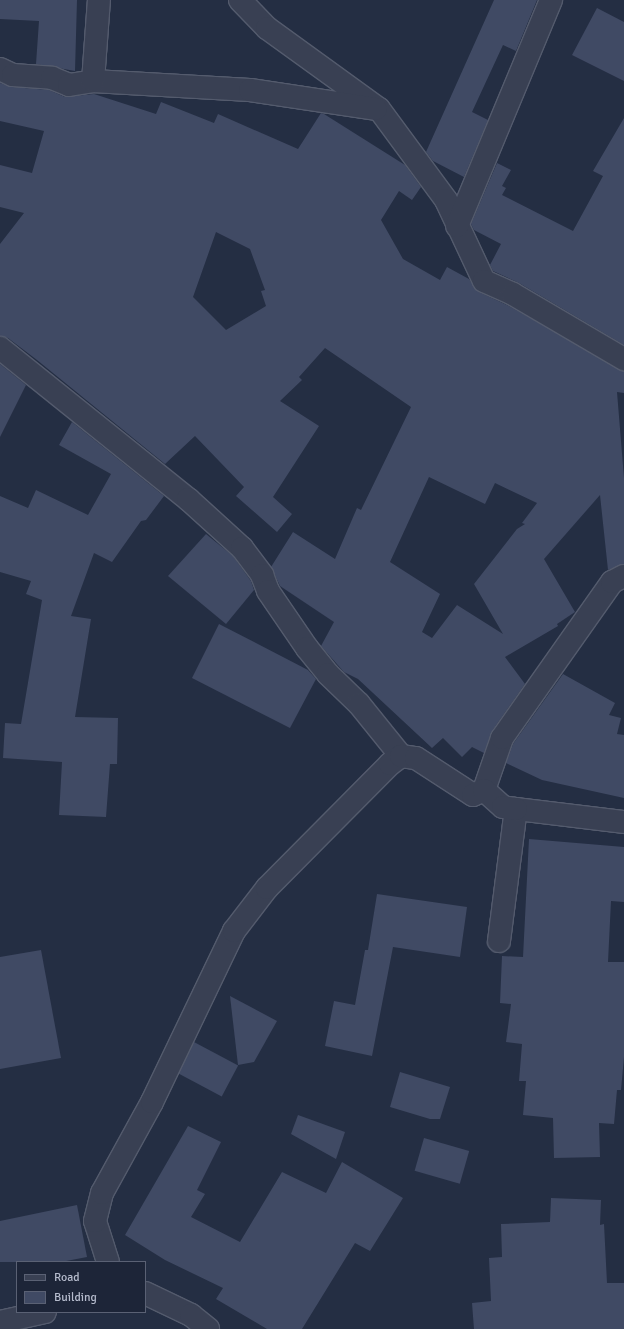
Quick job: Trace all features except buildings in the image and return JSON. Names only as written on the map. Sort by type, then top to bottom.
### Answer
[{"type":"street","points":[[93,81],[99,0]]},
{"type":"street","points":[[240,0],[267,28],[379,109],[446,200],[484,281],[513,294],[624,359]]},
{"type":"street","points":[[458,226],[551,0]]},
{"type":"street","points":[[0,69],[13,75],[52,78],[69,85],[93,81],[250,90],[379,109]]},
{"type":"street","points":[[0,348],[188,499],[242,548],[262,575],[268,592],[307,648],[328,674],[358,704],[401,756],[416,758],[473,795],[484,790],[502,738],[612,582],[624,576]]},
{"type":"street","points":[[108,1261],[95,1221],[102,1193],[152,1102],[234,931],[267,888],[390,764],[401,756]]},
{"type":"street","points":[[484,790],[503,807],[624,822]]},
{"type":"street","points":[[499,941],[516,809]]},
{"type":"street","points":[[146,1293],[191,1315],[208,1329]]},
{"type":"street","points":[[0,1322],[40,1313]]}]
